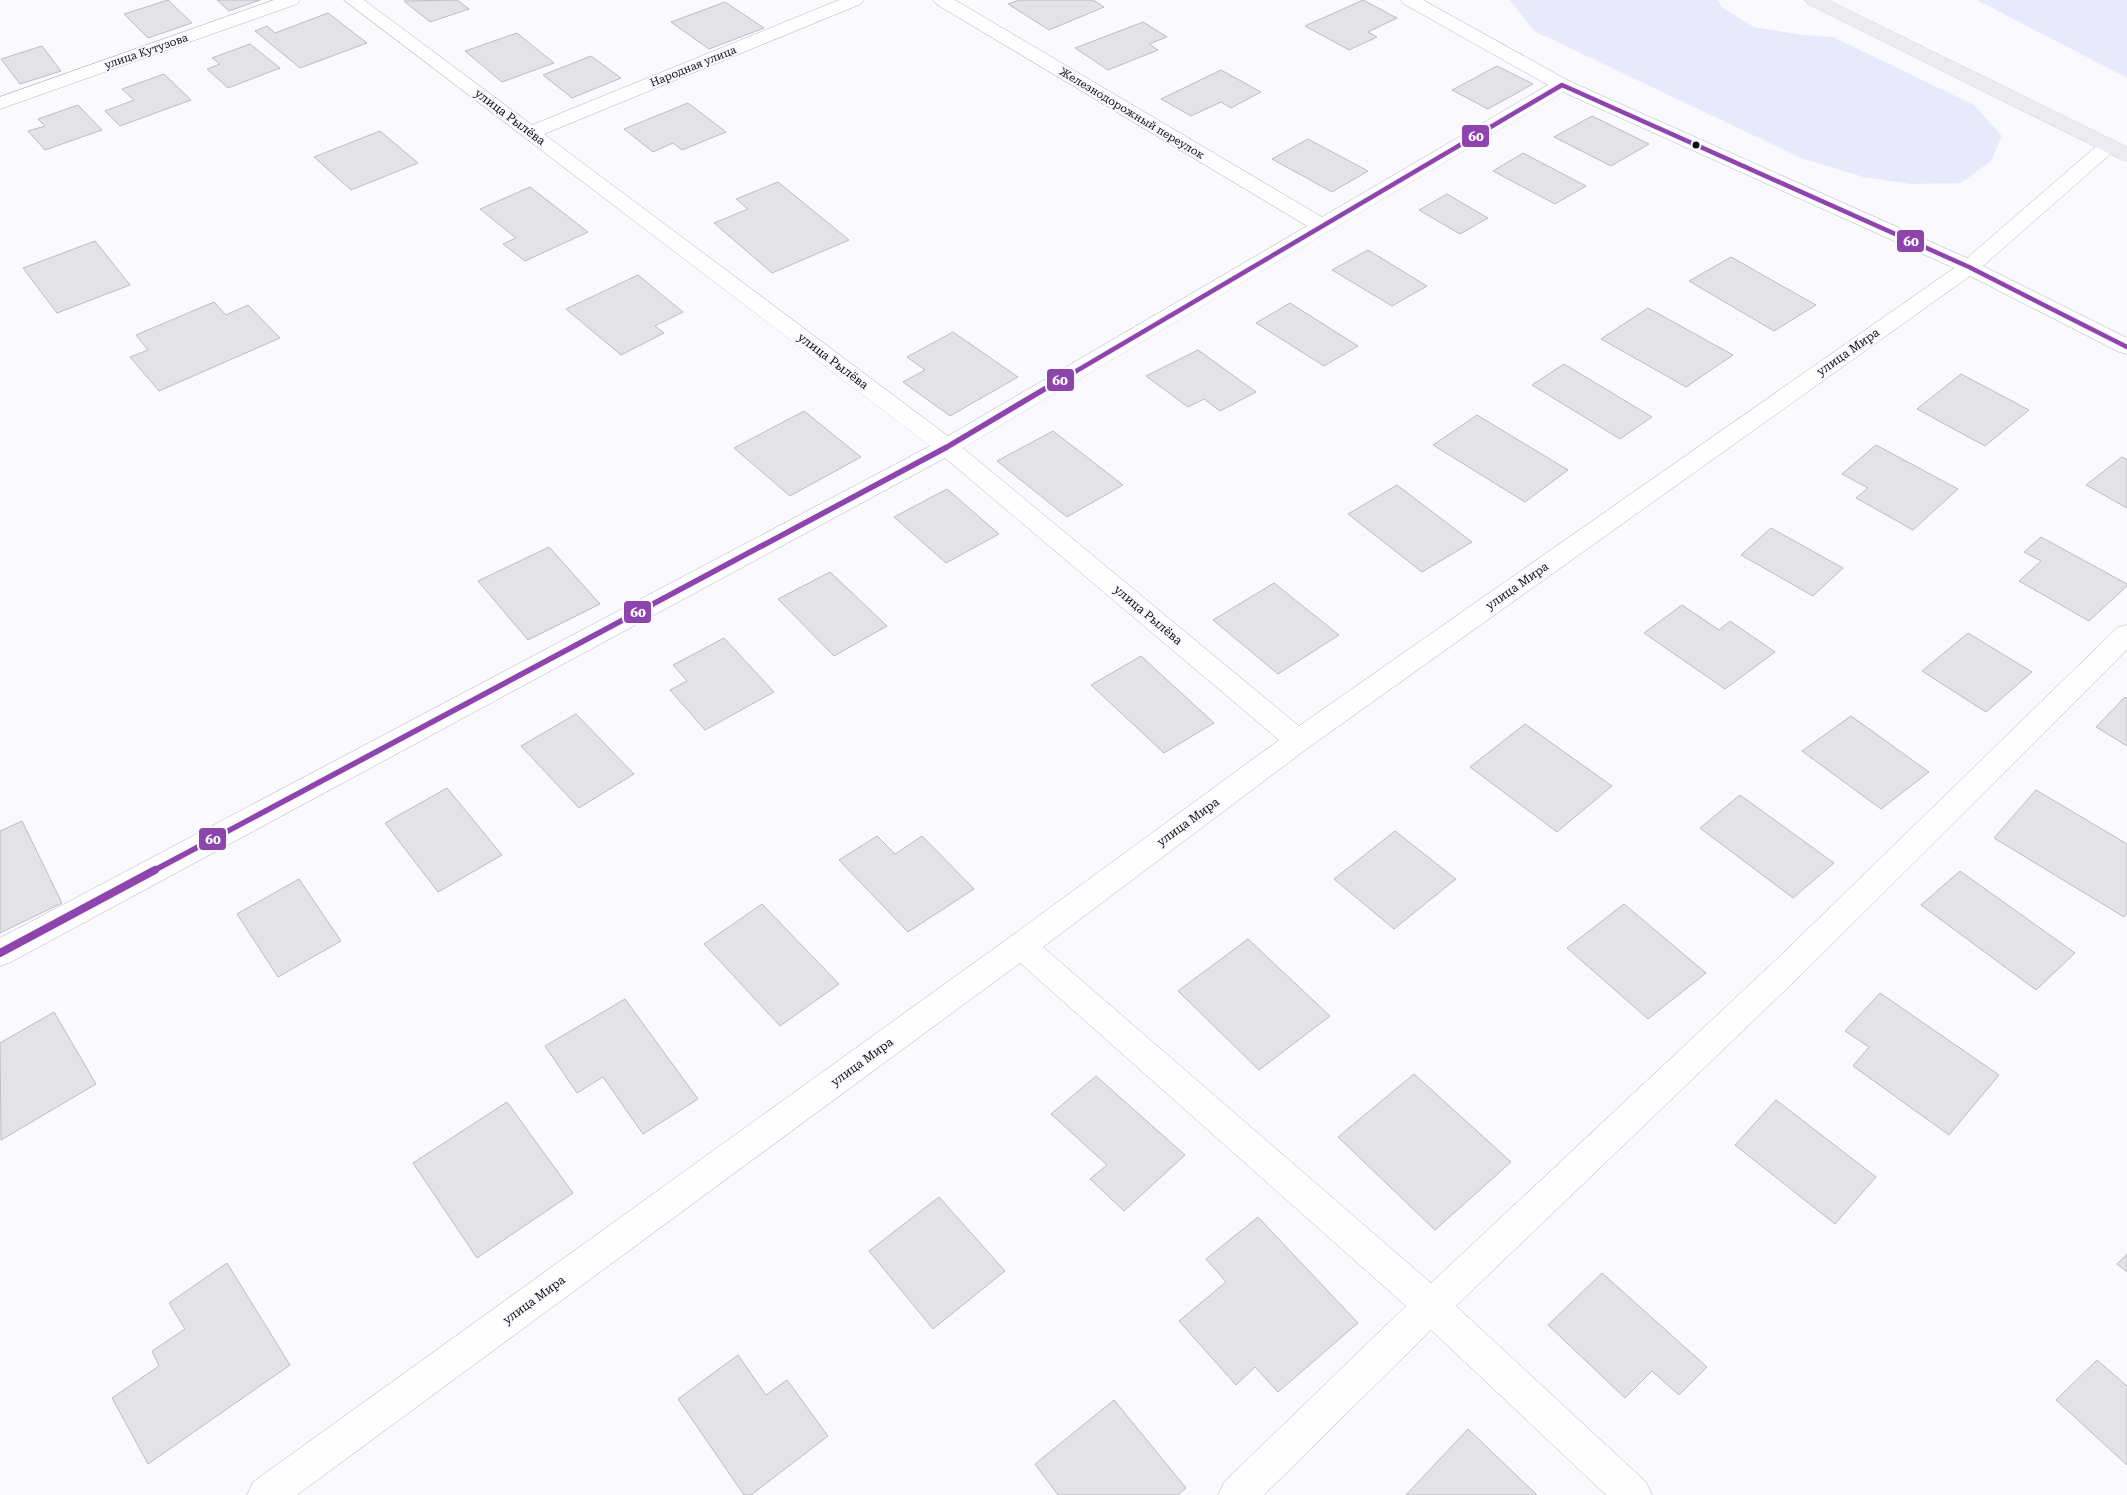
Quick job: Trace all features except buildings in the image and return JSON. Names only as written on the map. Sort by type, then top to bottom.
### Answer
[{"type":"main road","points":[[1814,0],[2117,150]]},
{"type":"street","name":"улица Кутузова","points":[[0,103],[291,0]]},
{"type":"street","name":"улица Рылёва","points":[[353,0],[947,447],[1298,741]]},
{"type":"street","name":"Народная улица","points":[[531,133],[855,0]]},
{"type":"street","name":"Железнодорожный переулок","points":[[942,0],[1322,226]]},
{"type":"street","points":[[1410,0],[1562,85],[1969,267],[2127,347]]},
{"type":"street","points":[[0,953],[947,447],[1562,85]]},
{"type":"street","name":"улица Мира","points":[[266,1495],[1021,946],[1298,741],[1969,267],[2117,150]]},
{"type":"street","points":[[1237,1495],[1431,1306],[1790,966],[2127,634]]},
{"type":"street","points":[[1021,946],[1431,1306],[1633,1495]]},
{"type":"shaded area","points":[[1510,0],[1717,0],[1723,8],[1754,27],[1803,35],[1833,37],[1974,105],[2002,136],[1991,161],[1961,183],[1911,184],[1863,177],[1801,158],[1534,31]]},
{"type":"shaded area","points":[[1977,0],[2127,0],[2127,78]]},
{"type":"transit line","name":"60","points":[[0,953],[947,447],[1562,85],[1969,267],[2127,347]]}]
